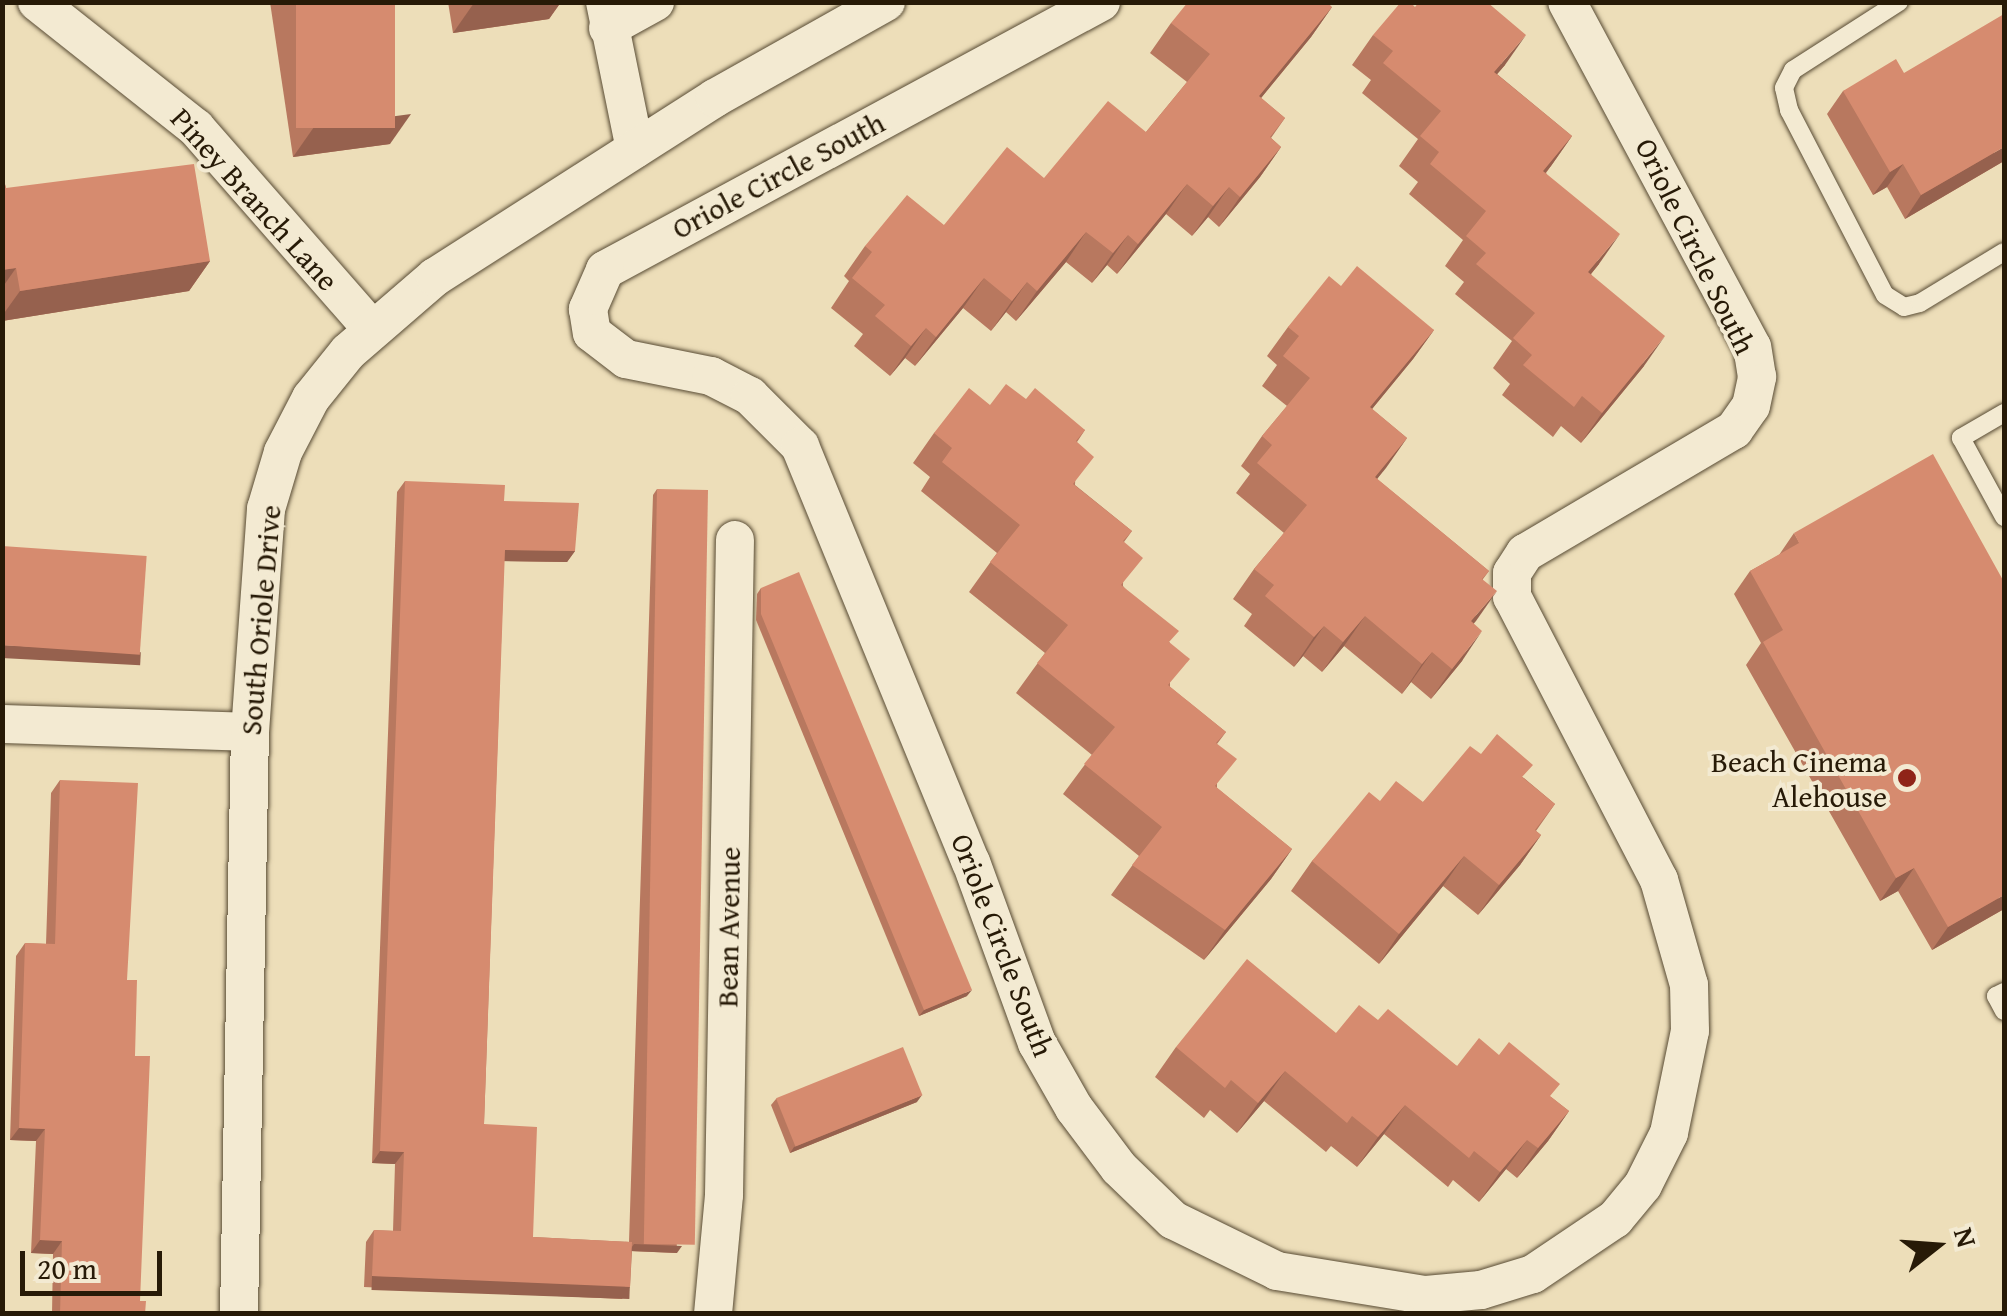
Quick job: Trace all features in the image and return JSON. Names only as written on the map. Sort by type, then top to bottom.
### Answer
[{"type":"street","name":"Piney Branch Lane","points":[[37,2],[196,128],[372,328]]},
{"type":"street","points":[[635,149],[607,15],[655,2]]},
{"type":"street","name":"South Oriole Drive","points":[[240,1314],[250,732],[266,509],[283,452],[311,398],[372,328],[435,277],[635,149],[886,2]]},
{"type":"street","name":"Oriole Circle South","points":[[1101,2],[606,270],[588,309],[592,333],[626,360],[710,376],[750,396],[800,446],[971,862],[1037,1043],[1074,1108],[1119,1168],[1173,1220],[1277,1271],[1426,1295],[1481,1290],[1533,1274],[1615,1219],[1643,1185],[1669,1133],[1690,1031],[1682,956],[1659,880],[1512,597],[1512,573],[1525,553],[1734,430],[1751,406],[1758,377],[1744,330],[1570,4]]},
{"type":"street","name":"Bean Avenue","points":[[713,1314],[724,1194],[735,540]]},
{"type":"street","points":[[2,724],[250,732]]},
{"type":"lane","points":[[1899,2],[1793,70],[1784,88],[1789,110],[1885,295],[1904,307],[1920,303],[2004,252]]},
{"type":"lane","points":[[2004,413],[1961,438],[2004,517]]},
{"type":"lane","points":[[2004,992],[1996,996],[2004,1011]]},
{"type":"building","points":[[296,2],[395,2],[395,128],[296,128]]},
{"type":"building","points":[[1188,2],[1327,2],[1332,7],[1259,96],[1285,118],[1270,137],[1281,147],[1240,197],[1229,187],[1213,206],[1187,184],[1138,244],[1128,235],[1113,253],[1086,232],[1037,291],[1027,282],[1012,301],[984,278],[936,337],[926,328],[911,346],[875,316],[885,305],[852,278],[872,252],[865,246],[907,195],[944,225],[1007,147],[1044,178],[1108,101],[1146,132],[1210,54],[1171,23]]},
{"type":"building","points":[[1401,2],[1410,2],[1415,7],[1419,2],[1487,2],[1526,35],[1494,72],[1572,136],[1543,171],[1620,234],[1588,272],[1665,336],[1602,413],[1582,396],[1574,407],[1523,365],[1532,355],[1513,338],[1535,313],[1476,264],[1486,253],[1466,236],[1486,211],[1430,164],[1439,152],[1420,136],[1441,111],[1383,63],[1393,51],[1373,35]]},
{"type":"building","points":[[2004,14],[2004,147],[1921,195],[1903,164],[1890,172],[1843,91],[1896,59],[1904,73]]},
{"type":"building","points":[[194,164],[210,261],[20,291],[16,268],[2,270],[2,173],[6,188]]},
{"type":"building","points":[[1357,266],[1434,330],[1370,407],[1407,438],[1375,477],[1489,571],[1482,579],[1497,591],[1471,621],[1482,631],[1452,669],[1432,652],[1422,664],[1365,616],[1343,642],[1324,626],[1314,637],[1265,596],[1274,585],[1254,569],[1307,505],[1257,463],[1272,445],[1262,436],[1310,378],[1283,356],[1299,336],[1288,327],[1329,276],[1341,286]]},
{"type":"building","points":[[1006,384],[1026,399],[1035,388],[1085,430],[1076,441],[1094,457],[1073,484],[1132,531],[1123,541],[1143,558],[1121,585],[1179,631],[1169,642],[1190,659],[1168,685],[1226,732],[1216,743],[1237,759],[1215,786],[1292,849],[1225,930],[1132,865],[1162,827],[1084,764],[1115,727],[1037,663],[1068,625],[990,562],[1020,525],[942,462],[952,448],[934,433],[969,388],[990,405]]},
{"type":"building","name":"Beach Cinema Alehouse","points":[[1933,454],[2004,582],[2004,895],[1948,927],[1914,868],[1896,878],[1763,642],[1783,630],[1750,571],[1799,543],[1794,533]]},
{"type":"building","points":[[405,481],[505,485],[504,501],[579,503],[575,551],[505,550],[484,1124],[537,1127],[533,1237],[632,1242],[630,1287],[372,1276],[374,1230],[401,1231],[404,1152],[380,1151]]},
{"type":"building","points":[[657,489],[708,490],[695,1245],[644,1244]]},
{"type":"building","points":[[2,546],[147,556],[140,655],[2,645]]},
{"type":"building","points":[[799,572],[972,990],[924,1010],[761,614],[761,588]]},
{"type":"building","points":[[1497,734],[1533,765],[1522,777],[1555,804],[1535,830],[1541,835],[1499,885],[1464,856],[1399,934],[1312,861],[1369,792],[1380,801],[1396,781],[1423,802],[1470,746],[1481,754]]},
{"type":"building","points":[[60,780],[138,783],[127,980],[137,980],[135,1056],[150,1056],[140,1301],[146,1301],[145,1314],[60,1314],[62,1241],[40,1240],[45,1129],[19,1128],[25,943],[55,944]]},
{"type":"building","points":[[1247,959],[1336,1033],[1359,1005],[1378,1020],[1388,1009],[1457,1066],[1479,1038],[1499,1055],[1509,1042],[1560,1084],[1550,1096],[1569,1111],[1538,1148],[1527,1140],[1500,1172],[1474,1151],[1469,1158],[1405,1105],[1378,1137],[1352,1116],[1347,1123],[1285,1071],[1258,1103],[1231,1080],[1225,1088],[1176,1047]]},
{"type":"building","points":[[903,1047],[922,1095],[795,1147],[776,1098]]},
{"type":"place","name":"Beach Cinema Alehouse","points":[[1907,778]]}]
